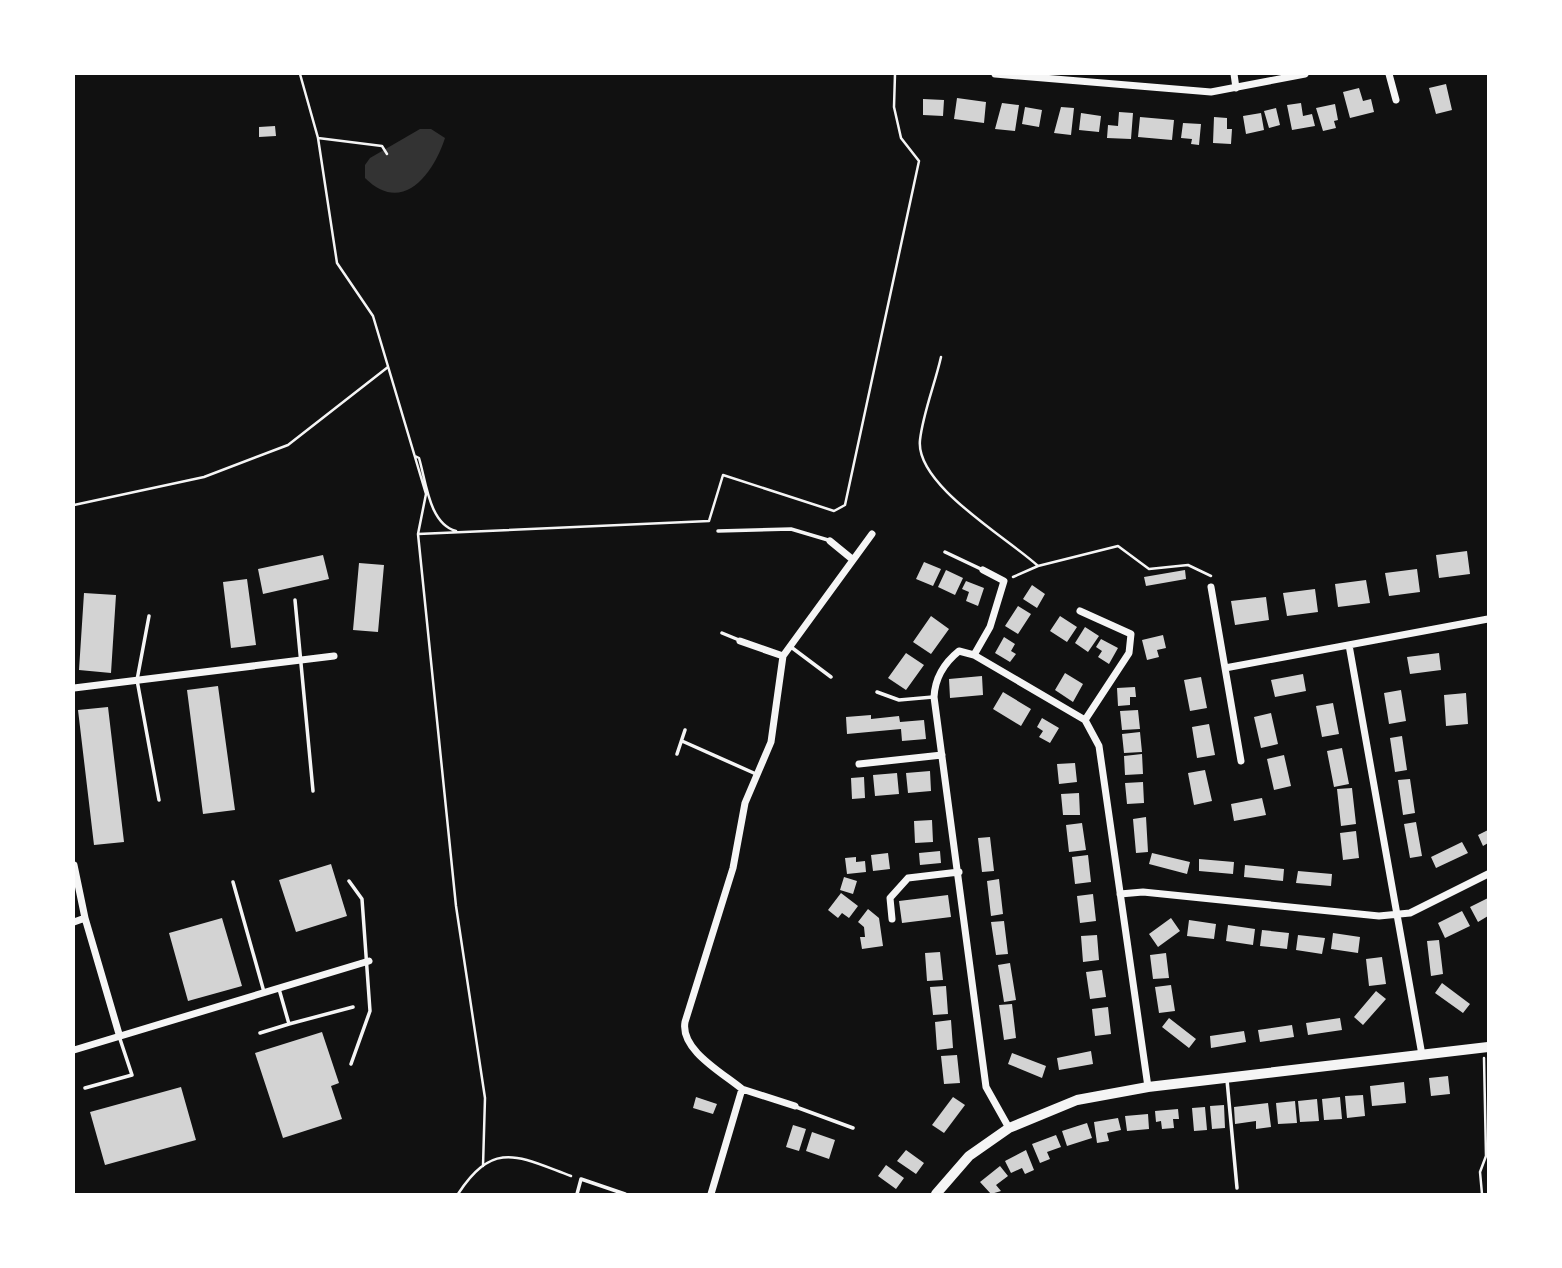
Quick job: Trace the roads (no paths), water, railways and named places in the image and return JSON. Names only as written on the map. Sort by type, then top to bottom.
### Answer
[{"type":"main road","points":[[936,1195],[969,1156],[1009,1128],[1077,1100],[1148,1087],[1486,1047]]},
{"type":"street","points":[[995,74],[1211,92],[1305,74]]},
{"type":"street","points":[[1082,83],[1083,74]]},
{"type":"street","points":[[1234,74],[1236,88]]},
{"type":"street","points":[[1389,74],[1396,100]]},
{"type":"street","points":[[795,1106],[742,1089],[691,1046],[684,1030],[733,868],[740,819],[771,742],[783,656],[872,534]]},
{"type":"street","points":[[830,541],[852,559]]},
{"type":"street","points":[[975,654],[990,627],[1004,581],[983,570]]},
{"type":"street","points":[[1211,587],[1241,761]]},
{"type":"street","points":[[1080,611],[1131,634],[1129,653],[1085,720]]},
{"type":"street","points":[[1225,668],[1489,619]]},
{"type":"street","points":[[740,641],[783,656]]},
{"type":"street","points":[[1349,645],[1422,1055]]},
{"type":"street","points":[[1009,1128],[986,1087],[934,697],[935,683],[949,659],[959,652],[975,654],[1085,720],[1099,746],[1148,1087]]},
{"type":"street","points":[[74,688],[334,656]]},
{"type":"street","points":[[859,764],[942,755]]},
{"type":"street","points":[[74,865],[85,918],[119,1034]]},
{"type":"street","points":[[892,919],[890,898],[908,878],[959,872]]},
{"type":"street","points":[[1120,894],[1143,892],[1379,916],[1398,915],[1410,913],[1489,874]]},
{"type":"street","points":[[74,922],[85,918]]},
{"type":"street","points":[[74,1050],[119,1034],[369,961]]},
{"type":"street","points":[[711,1195],[742,1089]]},
{"type":"lane","points":[[718,531],[791,529],[830,541]]},
{"type":"lane","points":[[945,552],[983,570]]},
{"type":"lane","points":[[295,600],[313,791]]},
{"type":"lane","points":[[149,616],[137,680],[159,800]]},
{"type":"lane","points":[[722,633],[740,641]]},
{"type":"lane","points":[[789,645],[831,677]]},
{"type":"lane","points":[[877,692],[900,700],[934,697]]},
{"type":"lane","points":[[677,754],[685,730]]},
{"type":"lane","points":[[682,741],[758,775]]},
{"type":"lane","points":[[349,881],[362,899],[369,961],[370,1011],[351,1064]]},
{"type":"lane","points":[[233,882],[264,992]]},
{"type":"lane","points":[[279,988],[289,1024]]},
{"type":"lane","points":[[260,1033],[353,1007]]},
{"type":"lane","points":[[85,1088],[132,1075],[119,1034]]},
{"type":"lane","points":[[1227,1078],[1237,1188]]},
{"type":"lane","points":[[795,1106],[853,1128]]},
{"type":"lane","points":[[577,1195],[581,1179],[625,1195]]}]
